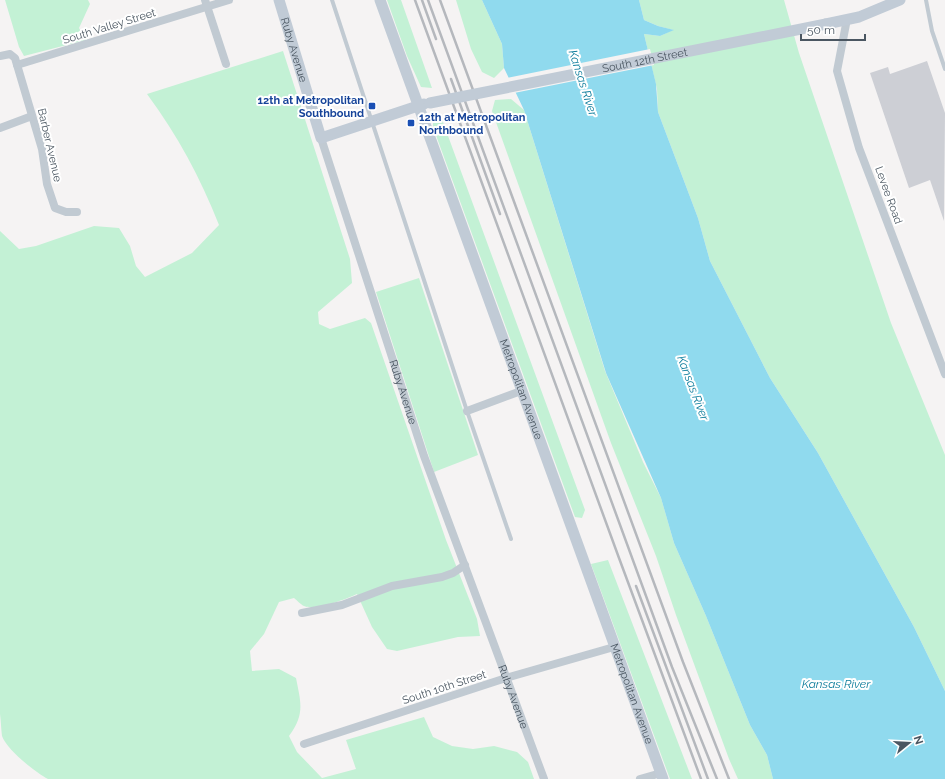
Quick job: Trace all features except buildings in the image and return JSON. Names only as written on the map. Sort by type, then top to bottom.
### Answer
[{"type":"main road","name":"Ruby Avenue","points":[[279,0],[320,138]]},
{"type":"main road","name":"Metropolitan Avenue","points":[[380,0],[417,106],[662,776]]},
{"type":"main road","name":"South 12th Street","points":[[320,138],[430,102],[826,24],[880,10],[900,0]]},
{"type":"street","name":"South Valley Street","points":[[17,65],[206,4],[229,0]]},
{"type":"street","points":[[206,4],[226,64]]},
{"type":"street","name":"Levee Road","points":[[847,19],[837,71],[859,148],[945,374]]},
{"type":"street","points":[[0,56],[13,56],[17,65]]},
{"type":"street","name":"Barber Avenue","points":[[17,65],[42,149],[47,184],[55,208],[66,212],[77,212]]},
{"type":"street","points":[[0,128],[32,116]]},
{"type":"street","name":"Ruby Avenue","points":[[320,138],[364,269],[416,433],[544,779]]},
{"type":"street","points":[[467,411],[521,391]]},
{"type":"street","points":[[302,613],[342,605],[392,586],[442,577],[453,573],[465,565]]},
{"type":"street","name":"South 10th Street","points":[[304,744],[506,678],[614,647]]},
{"type":"street","points":[[640,779],[662,776]]},
{"type":"lane","points":[[332,0],[467,411],[511,539]]},
{"type":"lane","points":[[926,0],[932,31],[945,69]]},
{"type":"green space","points":[[5,0],[88,0],[90,4],[79,28],[86,40],[24,56],[19,47]]},
{"type":"green space","points":[[387,0],[401,0],[432,88],[421,87],[407,56]]},
{"type":"green space","points":[[456,0],[482,0],[502,44],[504,68],[494,78],[482,72],[471,49]]},
{"type":"green space","points":[[639,0],[784,0],[799,53],[891,323],[945,455],[945,691],[914,627],[818,453],[770,378],[710,261],[698,218],[658,112],[657,89],[644,34],[660,36],[673,30],[644,20]]},
{"type":"green space","points":[[283,51],[350,259],[352,283],[318,312],[319,324],[330,329],[365,318],[371,323],[446,540],[477,619],[480,636],[458,637],[397,651],[387,649],[372,627],[357,594],[323,606],[315,607],[304,606],[294,598],[279,602],[264,634],[250,651],[252,671],[279,669],[296,678],[300,702],[300,715],[289,736],[297,752],[322,778],[356,769],[346,740],[424,717],[433,737],[452,746],[473,749],[494,746],[517,752],[528,762],[534,779],[48,779],[15,754],[9,748],[2,736],[0,714],[0,231],[19,249],[36,246],[94,226],[119,228],[130,246],[136,266],[145,277],[192,253],[219,225],[188,157],[169,125],[147,94]]},
{"type":"green space","points":[[511,99],[524,110],[605,371],[643,462],[661,498],[674,543],[706,616],[750,725],[767,755],[773,779],[738,779],[729,759],[656,556],[611,443],[492,111],[495,100]]},
{"type":"green space","points":[[433,114],[440,114],[585,510],[582,518],[575,517],[433,127]]},
{"type":"green space","points":[[419,278],[478,455],[434,472],[376,292]]},
{"type":"green space","points":[[608,560],[692,779],[670,779],[591,564]]},
{"type":"water","name":"Kansas River","points":[[482,0],[639,0],[644,20],[658,26],[674,30],[660,36],[644,34],[656,84],[658,112],[698,218],[710,261],[770,378],[818,453],[914,627],[945,691],[945,779],[773,779],[767,755],[750,725],[706,616],[674,543],[661,498],[606,373],[524,110],[504,68],[502,44]]},
{"type":"pier","points":[[650,49],[654,65],[514,93],[507,78]]},
{"type":"railway","points":[[415,0],[701,779]]},
{"type":"railway","points":[[422,0],[436,39]]},
{"type":"railway","points":[[428,0],[672,667],[717,779]]},
{"type":"railway","points":[[440,0],[683,662],[729,779]]},
{"type":"railway","points":[[451,79],[500,214]]},
{"type":"railway","points":[[636,586],[708,779]]},
{"type":"place","name":"12th at Metropolitan Southbound","points":[[372,106]]},
{"type":"place","name":"12th at Metropolitan Northbound","points":[[411,123]]}]
